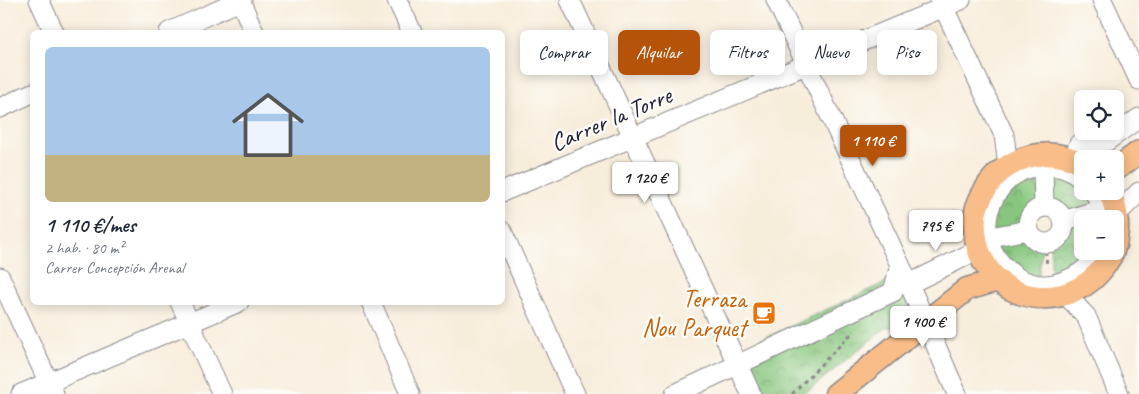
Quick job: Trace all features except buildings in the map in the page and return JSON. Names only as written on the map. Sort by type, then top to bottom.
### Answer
[{"type":"main road","points":[[1124,163],[1139,152]]},
{"type":"main road","points":[[1074,161],[1058,155],[1042,154],[1030,156],[1008,166],[995,176],[984,190],[977,206],[974,223],[984,242],[986,266],[998,280],[1020,293],[1044,298],[1066,295],[1082,288],[1096,277],[1109,260]]},
{"type":"main road","points":[[836,394],[967,288],[998,280]]},
{"type":"street","points":[[39,0],[53,30]]},
{"type":"street","points":[[174,30],[241,0],[253,30]]},
{"type":"street","points":[[397,0],[411,30]]},
{"type":"street","points":[[570,0],[751,394]]},
{"type":"street","points":[[776,0],[795,41]]},
{"type":"street","points":[[1102,0],[1139,80]]},
{"type":"street","points":[[948,2],[1004,135],[1008,166]]},
{"type":"street","name":"Carrer la Torre","points":[[867,38],[948,2]]},
{"type":"street","name":"Carrer la Torre","points":[[505,191],[795,70]]},
{"type":"street","points":[[811,75],[926,321],[957,394]]},
{"type":"street","points":[[0,108],[30,94]]},
{"type":"street","points":[[1079,150],[1079,144],[1107,141],[1139,118]]},
{"type":"street","points":[[1043,166],[1044,207]]},
{"type":"street","points":[[1074,174],[1069,171],[1043,166],[1019,173],[1006,182],[995,194],[989,209],[984,242],[1005,269],[1018,278],[1033,283],[1049,285],[1066,281],[1082,272],[1094,260]]},
{"type":"street","points":[[1063,221],[1108,208],[1139,192]]},
{"type":"street","points":[[1044,207],[1049,208],[1058,212],[1063,221],[1064,226],[1060,236],[1050,242],[1040,242],[1031,236],[1029,220],[1034,211],[1044,207]]},
{"type":"street","points":[[909,284],[984,242],[1029,230]]},
{"type":"street","points":[[505,238],[575,394]]},
{"type":"street","points":[[675,394],[893,292],[900,265]]},
{"type":"street","points":[[0,277],[51,388]]},
{"type":"street","points":[[1066,295],[1086,316],[1119,394]]},
{"type":"street","points":[[181,305],[222,394]]},
{"type":"street","points":[[20,394],[51,388],[232,305]]},
{"type":"street","points":[[372,305],[410,394]]},
{"type":"path","points":[[792,394],[859,326]]},
{"type":"green space","points":[[1035,171],[1041,204],[1028,211],[1022,224],[989,232],[1000,192]]},
{"type":"green space","points":[[1050,172],[1074,180],[1074,200],[1096,200],[1098,204],[1074,210],[1074,212],[1064,215],[1060,209],[1048,204]]},
{"type":"green space","points":[[1074,223],[1074,260],[1083,260],[1052,280],[1050,247],[1063,238],[1067,224]]},
{"type":"green space","points":[[1025,235],[1033,244],[1042,248],[1038,282],[1023,277],[994,248]]},
{"type":"green space","points":[[895,278],[910,309],[910,316],[897,328],[887,327],[804,394],[765,394],[743,348]]},
{"type":"place","name":"Terraza Nou Parquet","points":[[764,313]]}]
